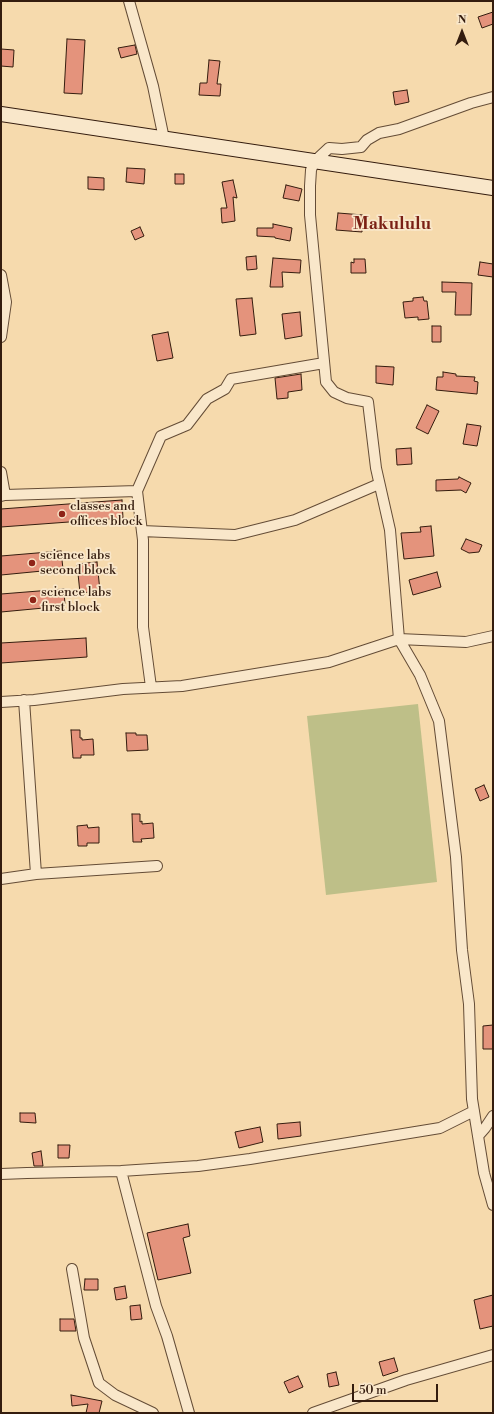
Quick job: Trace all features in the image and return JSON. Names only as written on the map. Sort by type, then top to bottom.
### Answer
[{"type":"street","points":[[129,1],[153,86],[164,139]]},
{"type":"street","points":[[493,97],[399,129],[379,134],[367,140],[361,147],[342,149],[329,148],[314,162],[312,170],[310,215],[326,382],[334,392],[347,398],[368,402],[376,468],[390,530],[399,640],[420,675],[438,720],[456,857],[462,950],[469,1004],[472,1099],[484,1173],[493,1205]]},
{"type":"street","points":[[1,114],[493,188]]},
{"type":"street","points":[[1,275],[6,302],[1,337]]},
{"type":"street","points":[[151,688],[143,627],[142,531],[137,491],[161,436],[187,425],[207,399],[225,389],[231,379],[324,363]]},
{"type":"street","points":[[1,472],[3,495],[137,491]]},
{"type":"street","points":[[142,531],[235,535],[295,520],[379,484]]},
{"type":"street","points":[[1,702],[182,686],[329,662],[399,640],[466,642],[493,636]]},
{"type":"street","points":[[24,700],[36,874]]},
{"type":"street","points":[[1,878],[36,874],[157,866]]},
{"type":"street","points":[[1,1174],[121,1171],[205,1165],[440,1128],[474,1111]]},
{"type":"street","points":[[478,1136],[486,1128],[493,1116]]},
{"type":"street","points":[[121,1171],[156,1306],[168,1336],[189,1413]]},
{"type":"street","points":[[72,1269],[84,1338],[99,1383],[115,1395],[153,1413]]},
{"type":"street","points":[[314,1413],[406,1380],[493,1355]]},
{"type":"green space","points":[[418,704],[437,882],[326,895],[307,716]]},
{"type":"building","points":[[493,12],[493,24],[482,28],[478,17]]},
{"type":"building","points":[[67,39],[85,40],[82,94],[64,93]]},
{"type":"building","points":[[135,45],[137,54],[121,58],[118,48]]},
{"type":"building","points":[[1,49],[14,50],[13,67],[1,66]]},
{"type":"building","points":[[209,60],[220,61],[217,84],[221,84],[220,96],[199,95],[200,83],[207,83]]},
{"type":"building","points":[[407,90],[409,102],[395,105],[393,92]]},
{"type":"building","points":[[127,168],[145,169],[144,184],[126,182]]},
{"type":"building","points":[[175,174],[184,174],[184,184],[175,184]]},
{"type":"building","points":[[88,177],[104,178],[104,190],[88,189]]},
{"type":"building","points":[[233,180],[237,198],[233,197],[235,221],[222,223],[221,208],[227,208],[222,182]]},
{"type":"building","points":[[286,185],[302,189],[299,201],[283,198]]},
{"type":"building","points":[[338,213],[363,215],[362,232],[336,230]]},
{"type":"building","points":[[273,224],[292,228],[290,241],[275,237],[257,236],[257,228],[273,228]]},
{"type":"building","points":[[140,227],[144,236],[135,240],[131,231]]},
{"type":"building","points":[[256,256],[257,269],[247,270],[246,257]]},
{"type":"building","points":[[273,258],[301,260],[300,273],[282,272],[283,287],[270,287]]},
{"type":"building","points":[[354,259],[365,259],[366,273],[351,273],[351,262],[354,263]]},
{"type":"building","points":[[480,262],[493,264],[493,277],[478,275]]},
{"type":"building","points":[[442,282],[472,283],[471,315],[455,315],[456,292],[442,292]]},
{"type":"building","points":[[423,297],[424,301],[427,301],[429,319],[418,320],[418,317],[405,318],[403,302],[413,301],[413,298]]},
{"type":"building","points":[[252,298],[256,334],[240,336],[236,299]]},
{"type":"building","points":[[300,312],[302,336],[285,339],[282,314]]},
{"type":"building","points":[[432,326],[441,326],[441,342],[432,342]]},
{"type":"building","points":[[168,332],[173,358],[157,361],[152,335]]},
{"type":"building","points":[[376,366],[394,367],[393,385],[376,383]]},
{"type":"building","points":[[443,372],[456,374],[456,376],[475,377],[474,381],[478,382],[477,394],[436,390],[437,377],[443,377]]},
{"type":"building","points":[[301,374],[302,390],[288,392],[288,398],[277,399],[275,378]]},
{"type":"building","points":[[427,405],[439,411],[428,434],[416,428]]},
{"type":"building","points":[[467,424],[481,426],[477,446],[463,444]]},
{"type":"building","points":[[411,448],[412,464],[397,465],[396,449]]},
{"type":"building","points":[[459,477],[471,483],[466,493],[461,490],[436,491],[436,480],[458,479]]},
{"type":"building","name":"classes and offices block","points":[[122,500],[123,518],[1,527],[1,509]]},
{"type":"building","points":[[431,526],[434,556],[404,559],[401,533],[421,532],[420,527]]},
{"type":"building","points":[[466,539],[482,545],[479,552],[469,553],[461,549]]},
{"type":"building","name":"science labs second block","points":[[61,551],[63,569],[1,575],[1,556]]},
{"type":"building","points":[[97,562],[100,591],[80,593],[77,564]]},
{"type":"building","points":[[437,572],[441,587],[413,595],[409,580]]},
{"type":"building","name":"science labs first block","points":[[64,589],[65,606],[1,612],[1,594]]},
{"type":"building","points":[[86,638],[87,657],[1,663],[1,643]]},
{"type":"building","points":[[71,730],[80,730],[80,738],[82,738],[82,740],[93,739],[94,755],[81,755],[81,758],[73,758]]},
{"type":"building","points":[[126,733],[147,735],[148,750],[127,751]]},
{"type":"building","points":[[484,785],[489,797],[480,801],[475,789]]},
{"type":"building","points":[[132,814],[140,814],[140,822],[142,821],[142,824],[153,823],[154,838],[141,839],[142,842],[133,842]]},
{"type":"building","points":[[87,825],[88,828],[99,827],[99,843],[87,843],[87,846],[78,846],[77,826]]},
{"type":"building","points":[[493,1025],[493,1049],[483,1049],[483,1026]]},
{"type":"building","points":[[20,1113],[35,1113],[36,1123],[20,1122]]},
{"type":"building","points":[[300,1122],[301,1136],[278,1139],[277,1124]]},
{"type":"building","points":[[260,1127],[263,1142],[239,1148],[235,1132]]},
{"type":"building","points":[[58,1145],[70,1145],[69,1158],[58,1158]]},
{"type":"building","points":[[41,1151],[43,1166],[34,1166],[32,1153]]},
{"type":"building","points":[[188,1224],[190,1236],[183,1238],[191,1273],[158,1280],[147,1233]]},
{"type":"building","points":[[85,1279],[98,1279],[98,1290],[84,1290]]},
{"type":"building","points":[[125,1286],[127,1298],[116,1300],[114,1288]]},
{"type":"building","points":[[493,1295],[493,1326],[480,1329],[474,1300]]},
{"type":"building","points":[[140,1305],[142,1319],[131,1320],[130,1306]]},
{"type":"building","points":[[60,1319],[74,1319],[76,1331],[60,1331]]},
{"type":"building","points":[[394,1358],[398,1371],[383,1376],[379,1362]]},
{"type":"building","points":[[336,1372],[339,1385],[329,1387],[327,1374]]},
{"type":"building","points":[[298,1376],[303,1387],[289,1393],[284,1382]]},
{"type":"building","points":[[71,1395],[102,1401],[99,1413],[86,1413],[88,1404],[72,1406]]},
{"type":"place","name":"classes and offices block","points":[[62,514]]},
{"type":"place","name":"science labs second block","points":[[32,563]]},
{"type":"place","name":"science labs first block","points":[[33,600]]},
{"type":"district","name":"Makululu","points":[[392,225]]}]
